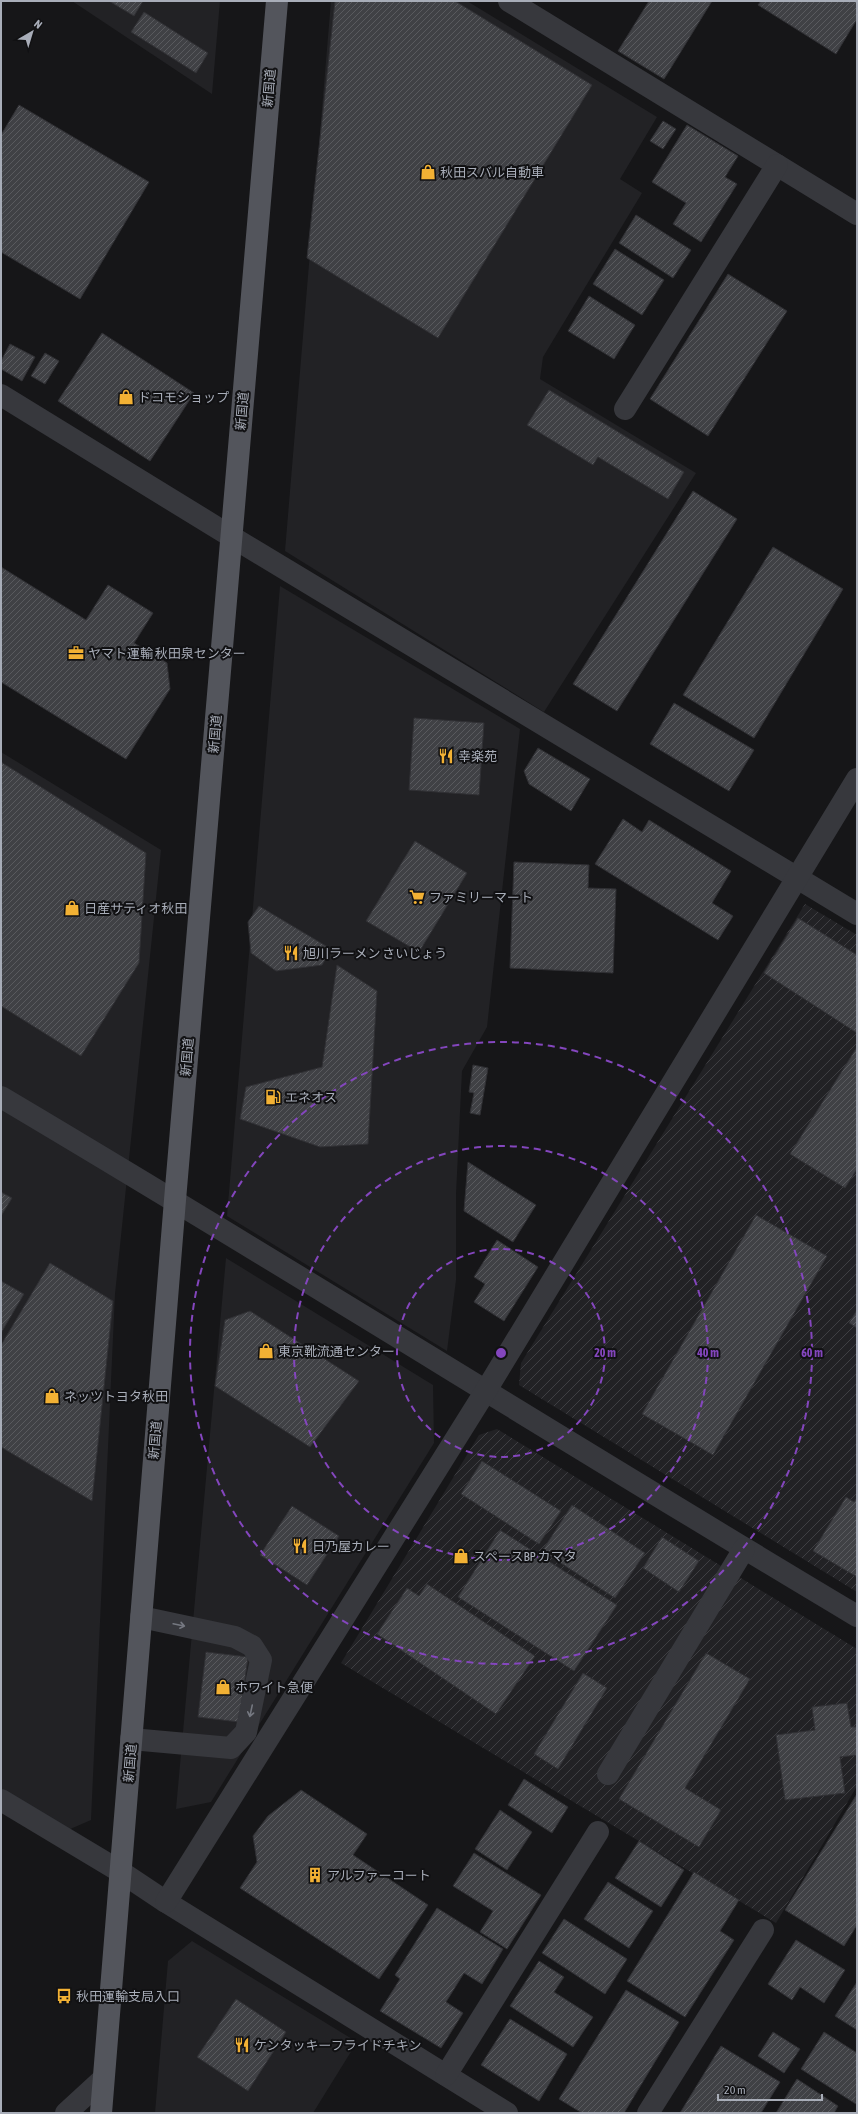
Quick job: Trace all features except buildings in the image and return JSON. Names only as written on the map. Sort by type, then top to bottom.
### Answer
[{"type":"main road","name":"新国道","points":[[101,2113],[175,1200],[276,1]]},
{"type":"street","points":[[509,1],[857,214]]},
{"type":"street","points":[[625,409],[777,164]]},
{"type":"street","points":[[1,395],[232,537],[857,914]]},
{"type":"street","points":[[166,1902],[485,1392],[857,779]]},
{"type":"street","points":[[1,1096],[175,1200],[485,1392],[857,1616]]},
{"type":"street","points":[[608,1774],[744,1549]]},
{"type":"street","points":[[132,1739],[231,1748],[246,1732],[261,1660],[252,1646],[235,1637],[141,1617]]},
{"type":"street","points":[[1,1800],[121,1872],[166,1902],[507,2113]]},
{"type":"street","points":[[446,2076],[598,1832]]},
{"type":"street","points":[[648,2113],[763,1930]]},
{"type":"street","points":[[66,2113],[104,2080]]},
{"type":"shaded area","points":[[72,1],[220,1],[212,94]]},
{"type":"shaded area","points":[[331,1],[467,1],[657,117],[620,179],[642,193],[543,357],[540,379],[696,473],[544,712],[285,551]]},
{"type":"shaded area","points":[[280,586],[520,729],[487,1027],[462,1071],[456,1194],[456,1280],[447,1351],[227,1216]]},
{"type":"shaded area","points":[[1,752],[161,850],[115,1294],[91,1820],[68,1830],[1,1789]]},
{"type":"shaded area","points":[[805,904],[857,935],[857,1592],[519,1385],[521,1363]]},
{"type":"shaded area","points":[[226,1258],[433,1385],[434,1443],[211,1802],[176,1809]]},
{"type":"shaded area","points":[[497,1429],[857,1649],[857,1786],[776,1923],[341,1663],[479,1435]]},
{"type":"shaded area","points":[[192,1941],[357,2042],[313,2113],[155,2113],[168,1961]]},
{"type":"place","name":"秋田スバル自動車","points":[[428,172]]},
{"type":"place","name":"ドコモショップ","points":[[126,397]]},
{"type":"place","name":"ヤマト運輸 秋田泉センター","points":[[76,653]]},
{"type":"place","name":"幸楽苑","points":[[446,756]]},
{"type":"place","name":"ファミリーマート","points":[[417,897]]},
{"type":"place","name":"日産サティオ秋田","points":[[72,908]]},
{"type":"place","name":"旭川ラーメン さいじょう","points":[[291,953]]},
{"type":"place","name":"エネオス","points":[[273,1097]]},
{"type":"place","name":"東京靴流通センター","points":[[266,1351]]},
{"type":"place","name":"ネッツトヨタ秋田","points":[[52,1396]]},
{"type":"place","name":"日乃屋カレー","points":[[300,1546]]},
{"type":"place","name":"スペースBP カマタ","points":[[461,1556]]},
{"type":"place","name":"ホワイト急便","points":[[223,1687]]},
{"type":"place","name":"アルファーコート","points":[[315,1875]]},
{"type":"place","name":"秋田運輸支局入口","points":[[64,1996]]},
{"type":"place","name":"ケンタッキーフライドチキン","points":[[242,2045]]}]
